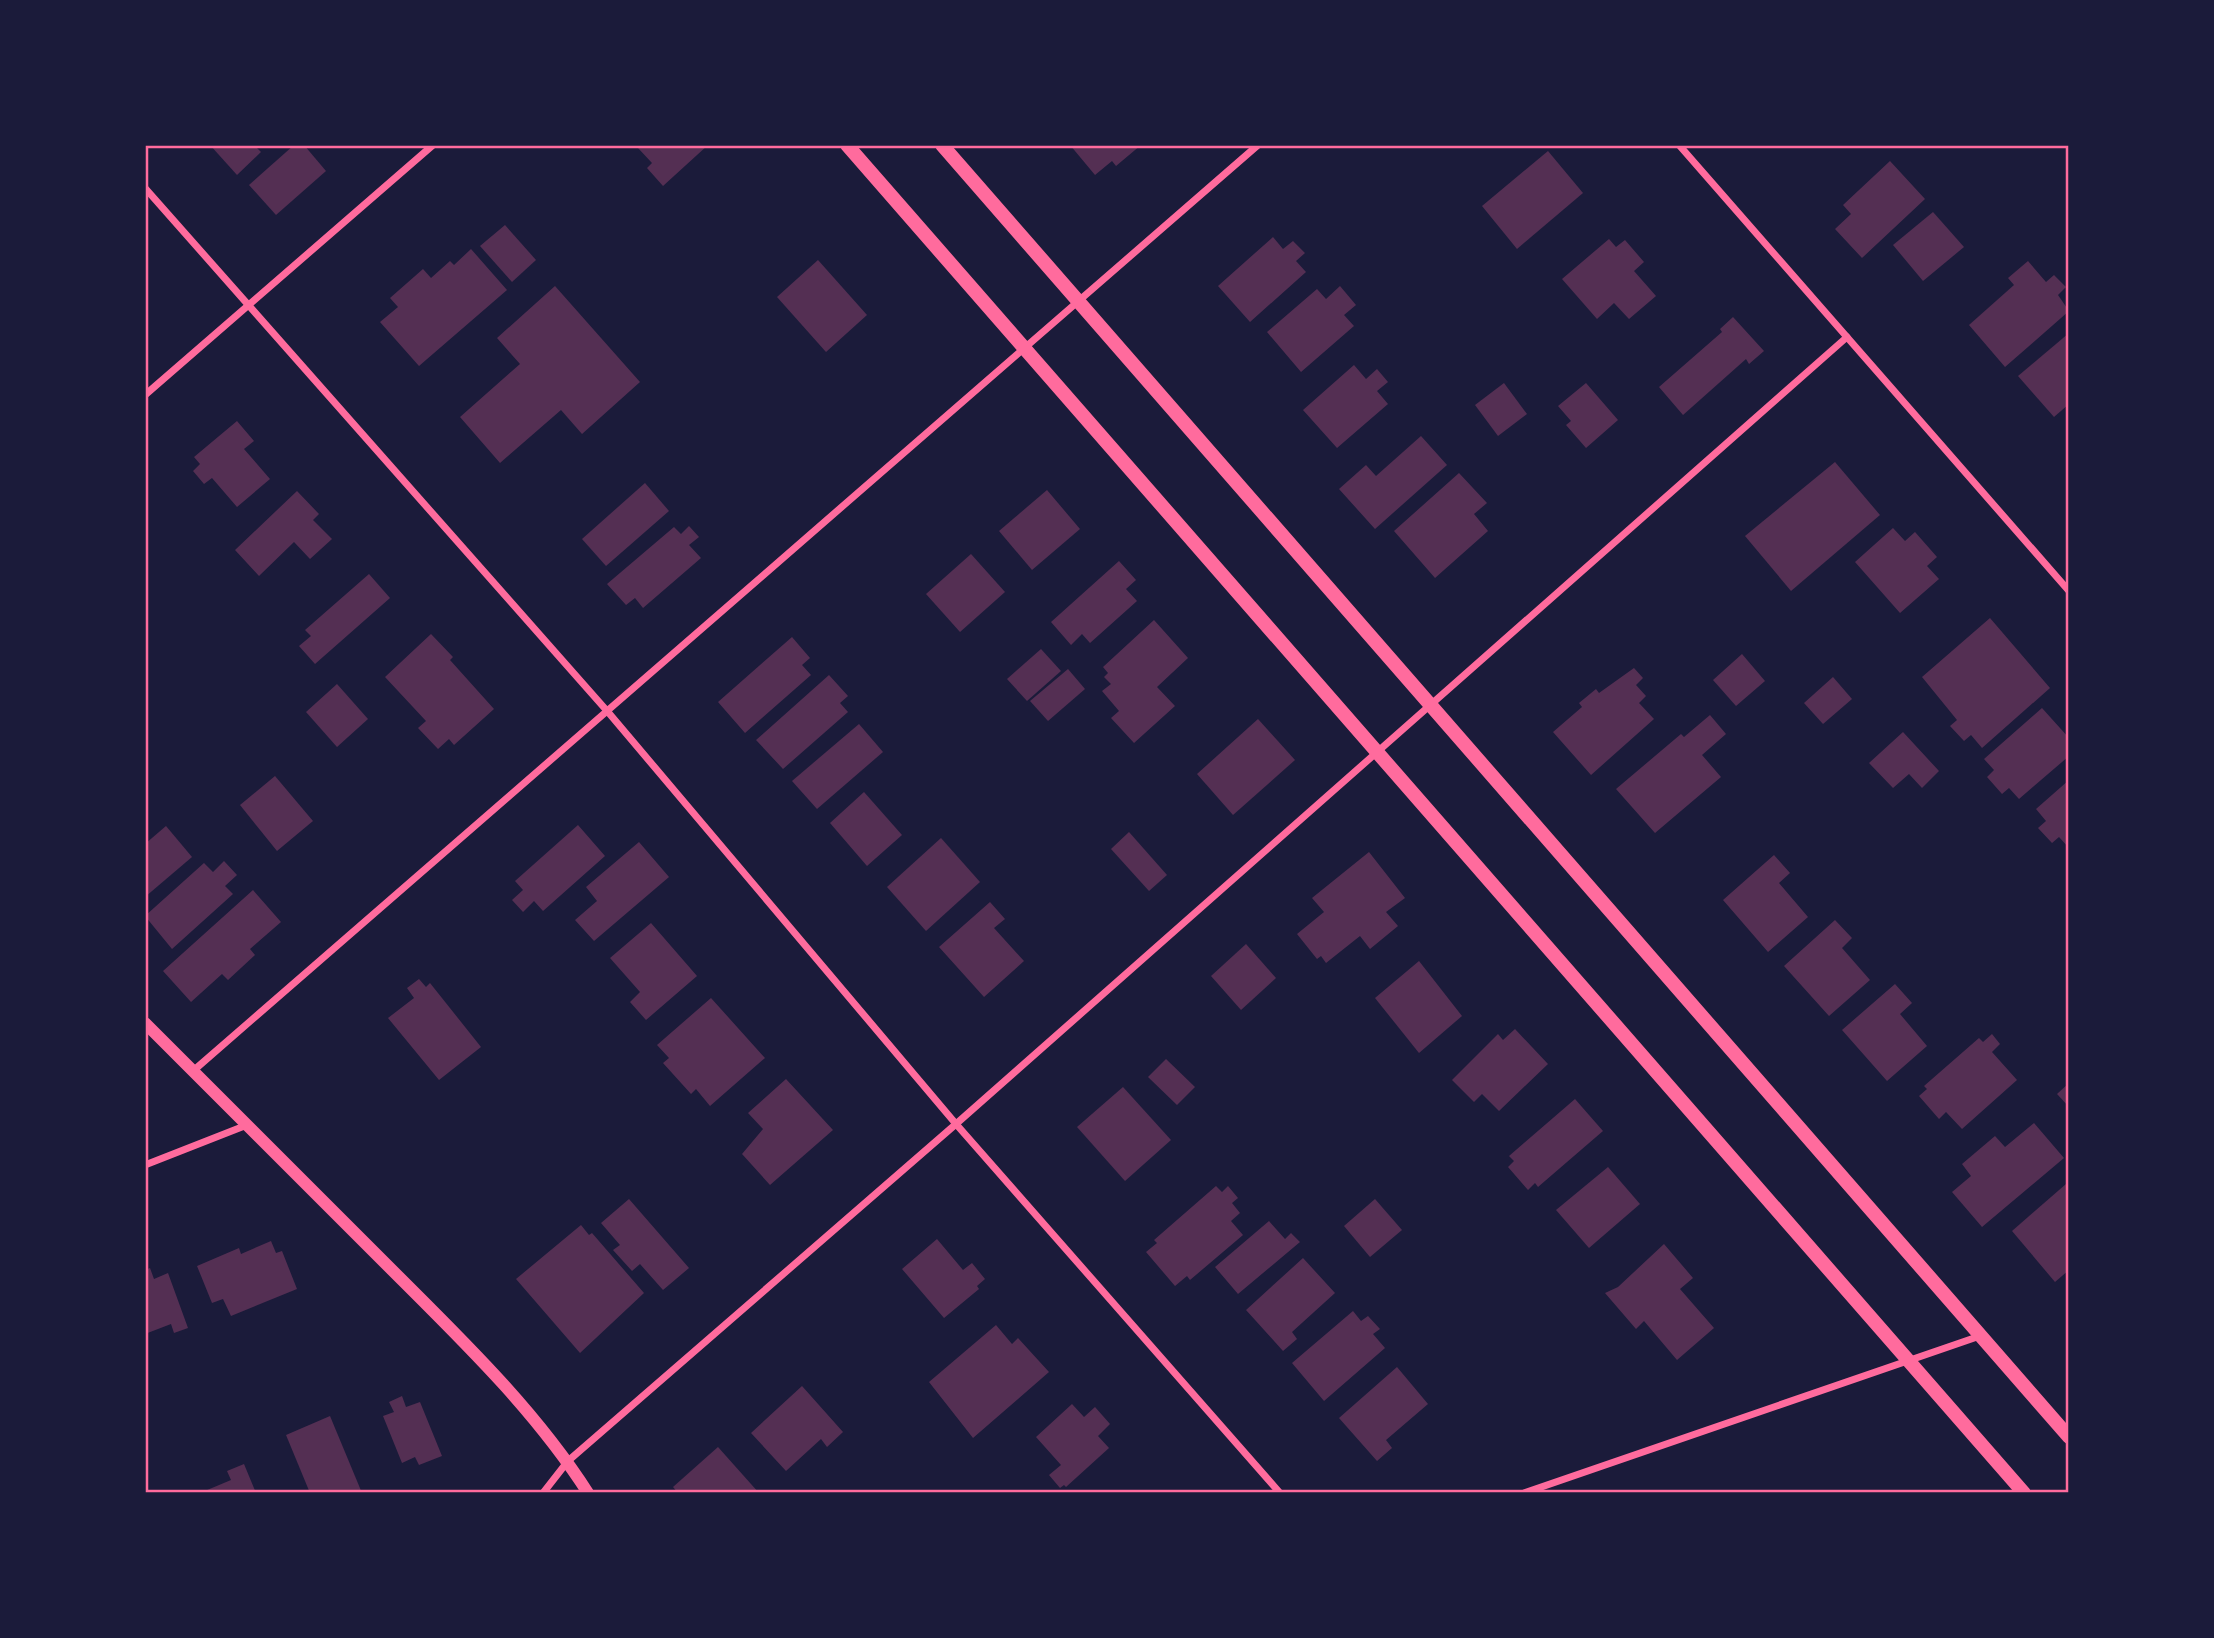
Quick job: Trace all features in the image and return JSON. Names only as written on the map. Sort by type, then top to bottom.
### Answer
[{"type":"main road","points":[[847,145],[2024,1493]]},
{"type":"main road","points":[[942,145],[2069,1437]]},
{"type":"street","points":[[145,395],[433,145]]},
{"type":"street","points":[[193,1071],[1258,145]]},
{"type":"street","points":[[1679,145],[2069,591]]},
{"type":"street","points":[[145,188],[608,712],[956,1124],[1280,1493]]},
{"type":"street","points":[[543,1493],[568,1461],[956,1124],[1847,337]]},
{"type":"street","points":[[145,1023],[440,1318],[533,1418],[568,1461],[588,1493]]},
{"type":"street","points":[[145,1165],[247,1125]]},
{"type":"street","points":[[1524,1493],[1910,1363],[1980,1336]]},
{"type":"building","points":[[210,145],[254,145],[261,152],[237,175]]},
{"type":"building","points":[[294,145],[304,145],[326,171],[276,215],[249,185]]},
{"type":"building","points":[[641,145],[708,145],[663,186],[647,168],[652,163],[638,148]]},
{"type":"building","points":[[1070,145],[1141,145],[1116,166],[1112,161],[1095,175]]},
{"type":"building","points":[[1548,151],[1583,193],[1517,249],[1482,206]]},
{"type":"building","points":[[1890,161],[1925,199],[1862,258],[1835,229],[1851,214],[1843,205]]},
{"type":"building","points":[[1933,212],[1964,247],[1923,281],[1893,245]]},
{"type":"building","points":[[505,225],[536,260],[512,282],[480,246]]},
{"type":"building","points":[[1273,237],[1283,249],[1293,241],[1305,253],[1296,261],[1306,272],[1250,322],[1218,286]]},
{"type":"building","points":[[1609,239],[1616,247],[1625,240],[1644,262],[1634,271],[1656,296],[1629,319],[1614,303],[1597,319],[1562,279]]},
{"type":"building","points":[[471,249],[507,290],[419,366],[380,322],[398,307],[390,298],[423,269],[431,278],[450,261],[454,265]]},
{"type":"building","points":[[818,260],[867,315],[826,352],[777,297]]},
{"type":"building","points":[[2028,261],[2046,282],[2054,275],[2066,287],[2058,295],[2069,311],[2005,367],[1969,325],[2014,285],[2008,278]]},
{"type":"building","points":[[555,286],[640,382],[582,434],[561,410],[500,463],[460,417],[520,364],[497,338]]},
{"type":"building","points":[[1340,286],[1356,305],[1344,315],[1354,326],[1301,372],[1267,332],[1317,289],[1326,299]]},
{"type":"building","points":[[1733,317],[1764,351],[1749,364],[1746,359],[1683,415],[1659,387],[1722,332],[1720,329]]},
{"type":"building","points":[[2069,333],[2069,404],[2054,417],[2018,376]]},
{"type":"building","points":[[1354,365],[1366,379],[1377,369],[1388,382],[1377,391],[1388,404],[1337,448],[1303,410]]},
{"type":"building","points":[[1504,383],[1527,414],[1498,436],[1475,405]]},
{"type":"building","points":[[1586,383],[1618,420],[1586,448],[1566,425],[1571,421],[1558,406]]},
{"type":"building","points":[[237,421],[254,441],[244,449],[270,479],[237,507],[212,478],[204,484],[193,471],[200,464],[194,457]]},
{"type":"building","points":[[1421,436],[1447,465],[1375,529],[1339,489],[1366,465],[1376,476]]},
{"type":"building","points":[[1835,462],[1880,515],[1791,591],[1745,536]]},
{"type":"building","points":[[1459,473],[1487,503],[1474,514],[1488,531],[1435,578],[1394,531]]},
{"type":"building","points":[[645,483],[669,511],[606,566],[582,539]]},
{"type":"building","points":[[1047,490],[1080,529],[1032,570],[999,531]]},
{"type":"building","points":[[297,491],[319,514],[313,520],[332,539],[310,559],[294,542],[259,576],[235,550]]},
{"type":"building","points":[[689,526],[699,537],[689,545],[701,558],[643,608],[635,598],[626,605],[607,584],[674,527],[681,534]]},
{"type":"building","points":[[1893,528],[1905,541],[1915,532],[1937,557],[1927,566],[1939,579],[1900,613],[1855,562]]},
{"type":"building","points":[[971,554],[1005,592],[960,632],[926,594]]},
{"type":"building","points":[[1119,561],[1136,580],[1126,589],[1137,601],[1090,643],[1082,634],[1071,645],[1051,622]]},
{"type":"building","points":[[369,574],[390,598],[315,664],[299,646],[311,636],[305,630]]},
{"type":"building","points":[[1990,618],[2050,688],[1982,748],[1971,735],[1964,741],[1950,726],[1957,720],[1922,677]]},
{"type":"building","points":[[1154,620],[1188,658],[1157,687],[1175,706],[1134,743],[1111,718],[1119,711],[1102,691],[1111,684],[1104,677],[1108,673],[1103,667]]},
{"type":"building","points":[[431,634],[453,657],[450,660],[494,709],[454,745],[449,739],[438,749],[418,728],[426,721],[385,677]]},
{"type":"building","points":[[792,637],[810,658],[802,665],[811,675],[745,733],[718,702]]},
{"type":"building","points":[[1041,649],[1061,671],[1027,701],[1007,679]]},
{"type":"building","points":[[1742,654],[1765,681],[1736,706],[1713,680]]},
{"type":"building","points":[[1634,668],[1643,678],[1636,685],[1646,696],[1639,703],[1654,719],[1591,775],[1553,732],[1582,707],[1579,703],[1596,689],[1599,693]]},
{"type":"building","points":[[1068,669],[1085,689],[1048,721],[1030,701]]},
{"type":"building","points":[[829,675],[848,696],[840,703],[848,712],[783,769],[756,740]]},
{"type":"building","points":[[1833,677],[1852,699],[1823,724],[1804,703]]},
{"type":"building","points":[[337,684],[368,719],[337,747],[306,712]]},
{"type":"building","points":[[2042,708],[2069,738],[2069,756],[2019,799],[2009,788],[2002,794],[1987,777],[1994,770],[1984,759]]},
{"type":"building","points":[[1710,715],[1726,734],[1702,755],[1721,777],[1655,833],[1616,789],[1681,734],[1684,737]]},
{"type":"building","points":[[1258,719],[1295,760],[1233,815],[1197,774]]},
{"type":"building","points":[[859,724],[883,752],[817,809],[792,781]]},
{"type":"building","points":[[1903,732],[1939,771],[1922,788],[1909,774],[1893,788],[1869,763]]},
{"type":"building","points":[[275,776],[313,821],[277,851],[240,805]]},
{"type":"building","points":[[2069,780],[2069,848],[2059,837],[2052,843],[2038,828],[2046,821],[2036,809]]},
{"type":"building","points":[[864,792],[902,835],[867,866],[830,823]]},
{"type":"building","points":[[578,825],[605,856],[543,911],[534,901],[523,912],[512,900],[523,890],[515,881]]},
{"type":"building","points":[[166,826],[192,857],[145,897],[145,844]]},
{"type":"building","points":[[1129,832],[1167,875],[1149,891],[1111,849]]},
{"type":"building","points":[[941,838],[980,882],[926,931],[887,887]]},
{"type":"building","points":[[639,842],[669,877],[594,941],[575,920],[597,901],[586,887]]},
{"type":"building","points":[[1369,852],[1405,898],[1386,912],[1398,926],[1370,949],[1360,936],[1326,963],[1321,956],[1317,959],[1297,934],[1324,912],[1312,898]]},
{"type":"building","points":[[1774,855],[1790,873],[1779,883],[1808,917],[1768,952],[1723,900]]},
{"type":"building","points":[[224,861],[237,875],[225,886],[233,894],[172,949],[145,916],[204,863],[213,872]]},
{"type":"building","points":[[253,890],[281,922],[250,949],[255,955],[228,980],[222,974],[191,1002],[163,971]]},
{"type":"building","points":[[990,902],[1005,919],[994,928],[1024,961],[984,997],[939,947]]},
{"type":"building","points":[[1835,920],[1852,938],[1842,948],[1870,980],[1829,1016],[1784,966]]},
{"type":"building","points":[[651,923],[697,976],[646,1020],[630,1002],[640,992],[610,958]]},
{"type":"building","points":[[1246,944],[1276,978],[1241,1010],[1211,976]]},
{"type":"building","points":[[1419,961],[1462,1016],[1419,1053],[1375,998]]},
{"type":"building","points":[[419,979],[426,987],[430,983],[481,1047],[439,1080],[388,1018],[414,998],[407,988]]},
{"type":"building","points":[[1895,984],[1912,1003],[1900,1014],[1927,1046],[1887,1081],[1842,1030]]},
{"type":"building","points":[[711,998],[765,1058],[710,1106],[696,1089],[691,1094],[663,1063],[669,1058],[657,1045]]},
{"type":"building","points":[[1515,1029],[1548,1064],[1499,1111],[1482,1094],[1474,1102],[1452,1080],[1498,1034],[1503,1040]]},
{"type":"building","points":[[1992,1034],[2000,1044],[1992,1052],[2017,1080],[1962,1129],[1946,1112],[1939,1119],[1919,1096],[1927,1089],[1924,1086],[1979,1038],[1983,1042]]},
{"type":"building","points":[[1166,1059],[1195,1087],[1177,1105],[1148,1077]]},
{"type":"building","points":[[786,1079],[833,1130],[770,1185],[742,1154],[763,1129],[748,1113]]},
{"type":"building","points":[[2069,1083],[2069,1107],[2057,1094]]},
{"type":"building","points":[[1123,1087],[1171,1140],[1125,1181],[1077,1127]]},
{"type":"building","points":[[1575,1099],[1603,1131],[1538,1187],[1535,1183],[1528,1190],[1508,1167],[1514,1161],[1509,1156]]},
{"type":"building","points":[[2034,1123],[2064,1158],[1982,1227],[1952,1192],[1971,1176],[1962,1164],[1995,1136],[2005,1147]]},
{"type":"building","points":[[1608,1167],[1640,1204],[1589,1248],[1556,1210]]},
{"type":"building","points":[[2066,1184],[2069,1187],[2069,1270],[2055,1282],[2012,1231]]},
{"type":"building","points":[[1216,1186],[1222,1192],[1228,1186],[1238,1198],[1232,1203],[1240,1213],[1231,1221],[1243,1235],[1190,1280],[1187,1276],[1175,1286],[1146,1252],[1157,1243],[1154,1240]]},
{"type":"building","points":[[629,1199],[689,1268],[663,1290],[640,1264],[632,1271],[613,1250],[620,1245],[601,1223]]},
{"type":"building","points":[[1375,1199],[1402,1230],[1370,1257],[1344,1226]]},
{"type":"building","points":[[1269,1221],[1285,1239],[1291,1233],[1300,1242],[1238,1294],[1215,1267]]},
{"type":"building","points":[[581,1225],[589,1235],[592,1233],[644,1293],[580,1353],[516,1279]]},
{"type":"building","points":[[937,1239],[963,1270],[972,1263],[985,1279],[977,1286],[979,1289],[944,1318],[902,1269]]},
{"type":"building","points":[[271,1241],[276,1253],[282,1251],[297,1289],[231,1316],[223,1299],[212,1303],[197,1266],[239,1248],[241,1254]]},
{"type":"building","points":[[1664,1244],[1693,1278],[1680,1289],[1714,1328],[1677,1360],[1644,1321],[1636,1329],[1605,1293],[1618,1287]]},
{"type":"building","points":[[1303,1258],[1335,1293],[1292,1332],[1297,1339],[1283,1351],[1246,1310]]},
{"type":"building","points":[[150,1268],[154,1279],[168,1273],[188,1328],[174,1333],[171,1324],[145,1334],[145,1270]]},
{"type":"building","points":[[1353,1311],[1361,1321],[1368,1316],[1380,1329],[1373,1334],[1385,1348],[1324,1401],[1292,1363]]},
{"type":"building","points":[[996,1325],[1012,1344],[1018,1338],[1049,1372],[973,1438],[929,1382]]},
{"type":"building","points":[[1397,1367],[1428,1404],[1386,1440],[1392,1448],[1377,1461],[1339,1418]]},
{"type":"building","points":[[802,1386],[843,1432],[827,1447],[821,1439],[786,1471],[751,1433]]},
{"type":"building","points":[[402,1396],[406,1407],[420,1402],[442,1456],[419,1465],[415,1457],[402,1463],[383,1416],[394,1412],[389,1402]]},
{"type":"building","points":[[1072,1404],[1084,1417],[1095,1407],[1110,1424],[1098,1436],[1109,1448],[1066,1487],[1064,1485],[1060,1488],[1049,1475],[1061,1465],[1036,1437]]},
{"type":"building","points":[[330,1416],[362,1493],[310,1493],[286,1435]]},
{"type":"building","points":[[718,1447],[759,1493],[678,1493],[673,1487]]},
{"type":"building","points":[[244,1464],[256,1493],[200,1493],[231,1480],[227,1471]]}]
